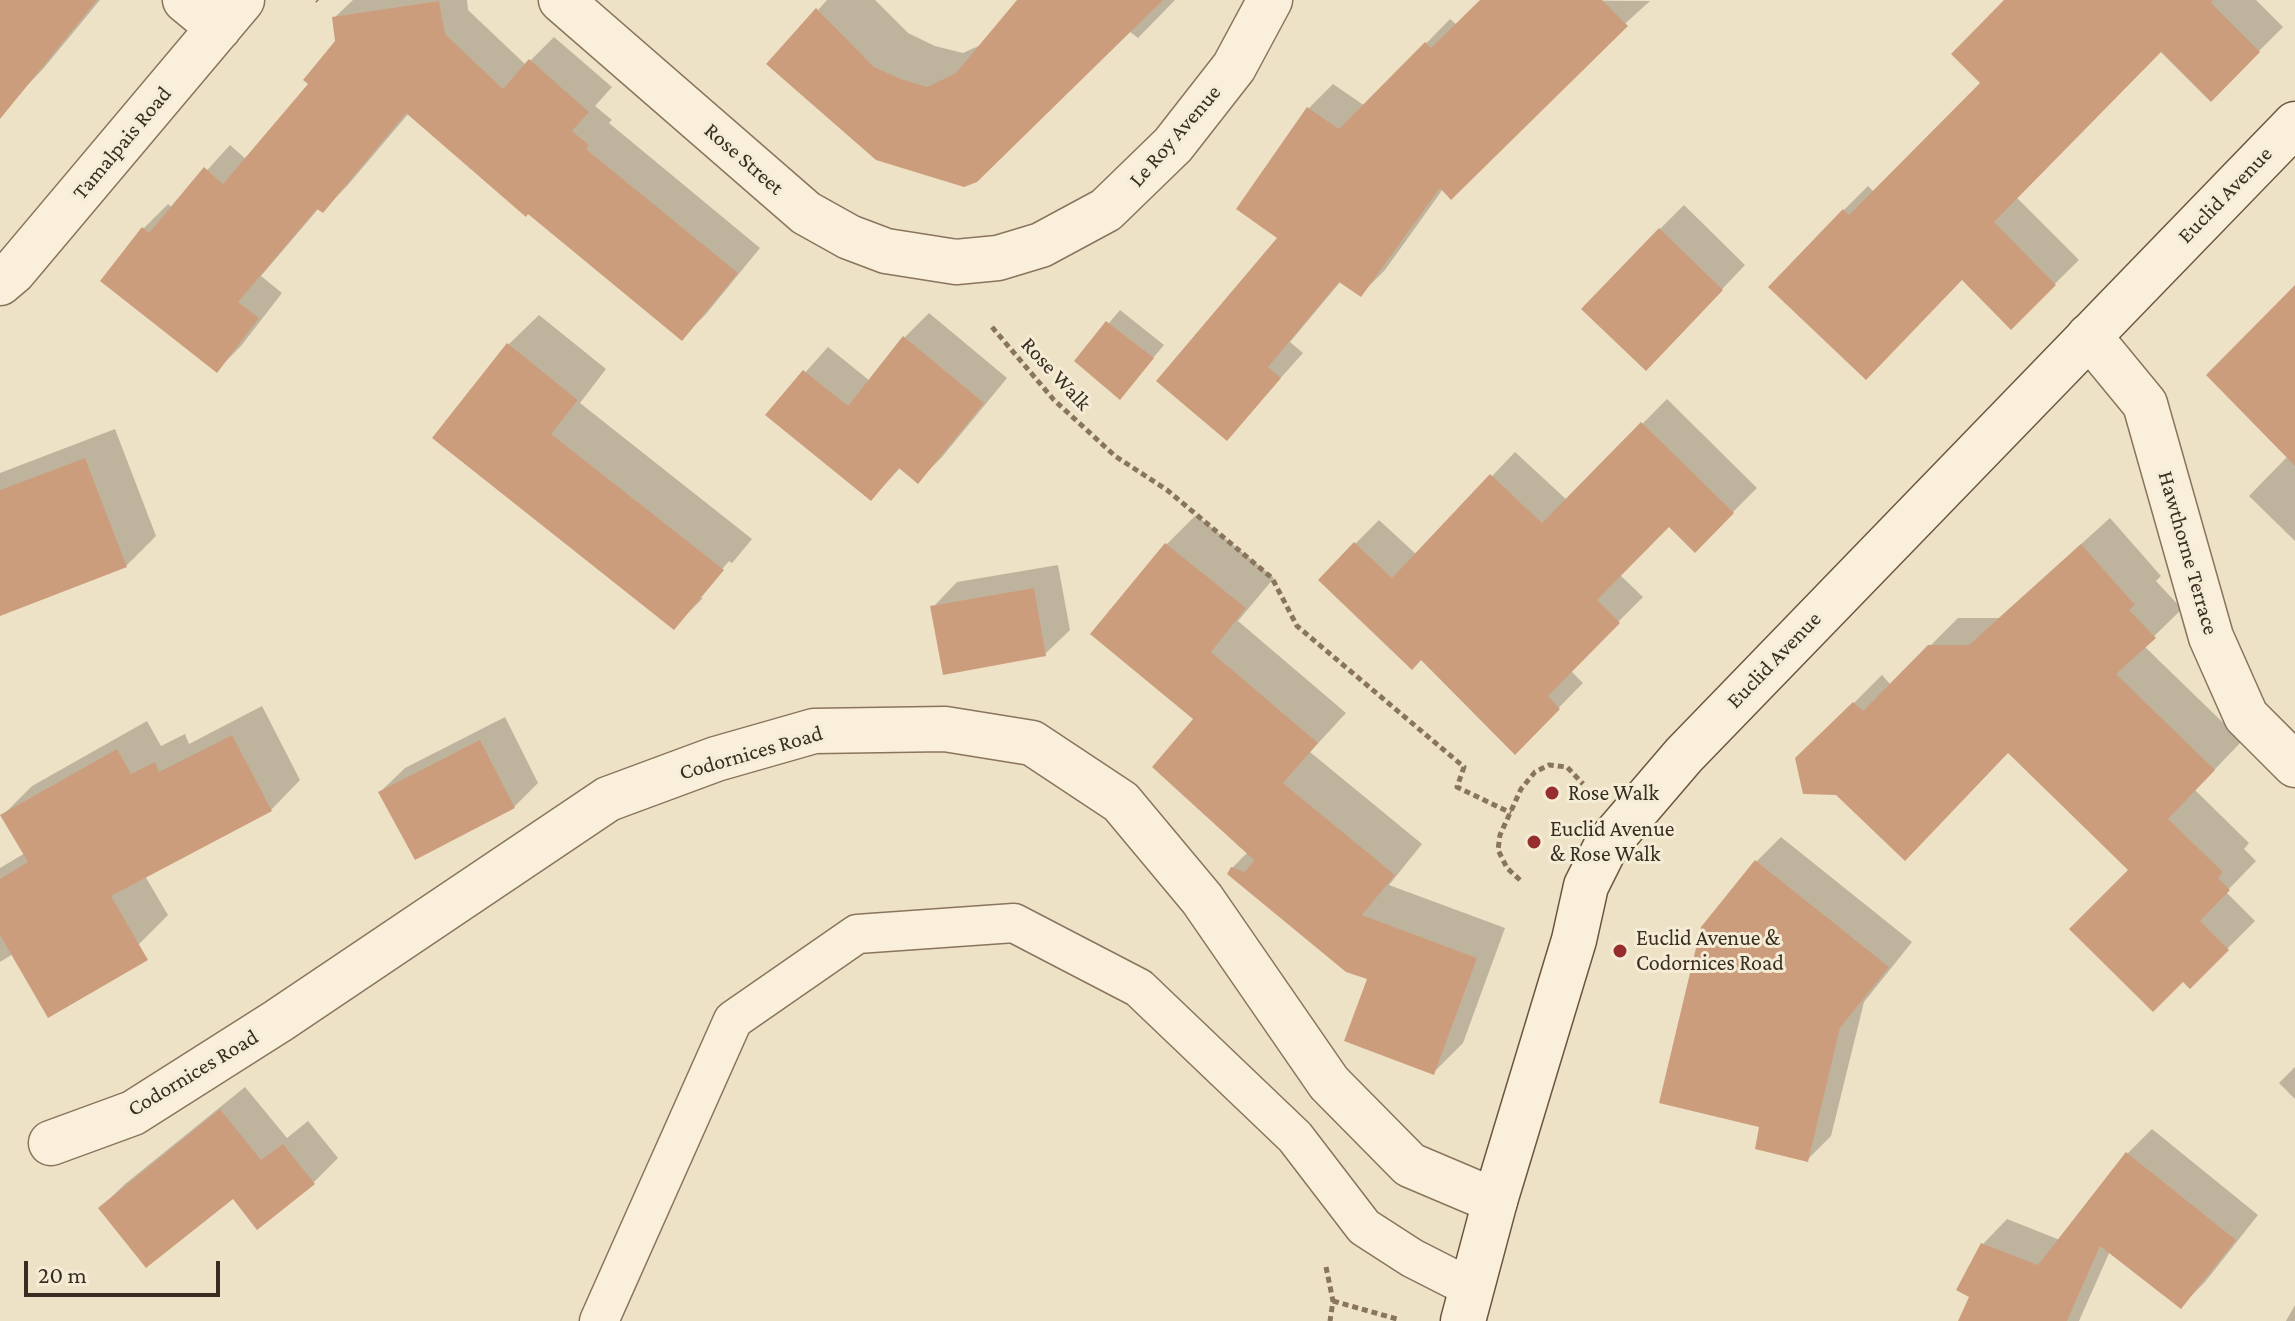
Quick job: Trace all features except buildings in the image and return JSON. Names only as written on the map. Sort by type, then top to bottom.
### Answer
[{"type":"street","points":[[185,0],[230,14]]},
{"type":"street","name":"Rose Street","points":[[561,0],[806,213],[849,237],[886,251],[956,262]]},
{"type":"street","name":"Le Roy Avenue","points":[[956,262],[998,258],[1041,245],[1106,210],[1182,134],[1234,67],[1270,0]]},
{"type":"street","name":"Tamalpais Road","points":[[0,283],[13,272],[230,14]]},
{"type":"street","name":"Euclid Avenue","points":[[1467,1304],[1495,1201],[1537,1069],[1586,886],[1606,846],[1684,755],[2295,124]]},
{"type":"street","name":"Hawthorne Terrace","points":[[2089,336],[2145,404],[2211,637],[2246,716],[2295,765]]},
{"type":"street","name":"Codornices Road","points":[[51,1143],[133,1113],[278,1021],[608,799],[716,759],[814,731],[945,729],[1032,743],[1121,802],[1202,899],[1329,1083],[1410,1165],[1495,1201]]},
{"type":"lane","points":[[599,1321],[733,1020],[857,934],[1014,923],[1139,988],[1295,1137],[1364,1227],[1412,1258],[1467,1304]]},
{"type":"path","name":"Rose Walk","points":[[992,327],[1054,400],[1115,456],[1167,490],[1272,578],[1297,626],[1464,767],[1457,787],[1511,813]]},
{"type":"path","points":[[1520,880],[1507,868],[1498,850],[1500,835],[1521,789],[1535,772],[1549,765],[1567,767],[1583,784]]},
{"type":"path","points":[[1330,1321],[1333,1301],[1397,1319]]},
{"type":"place","name":"Rose Walk","points":[[1552,793]]},
{"type":"place","name":"Euclid Avenue & Rose Walk","points":[[1534,842]]},
{"type":"place","name":"Euclid Avenue & Codornices Road","points":[[1620,951]]}]
